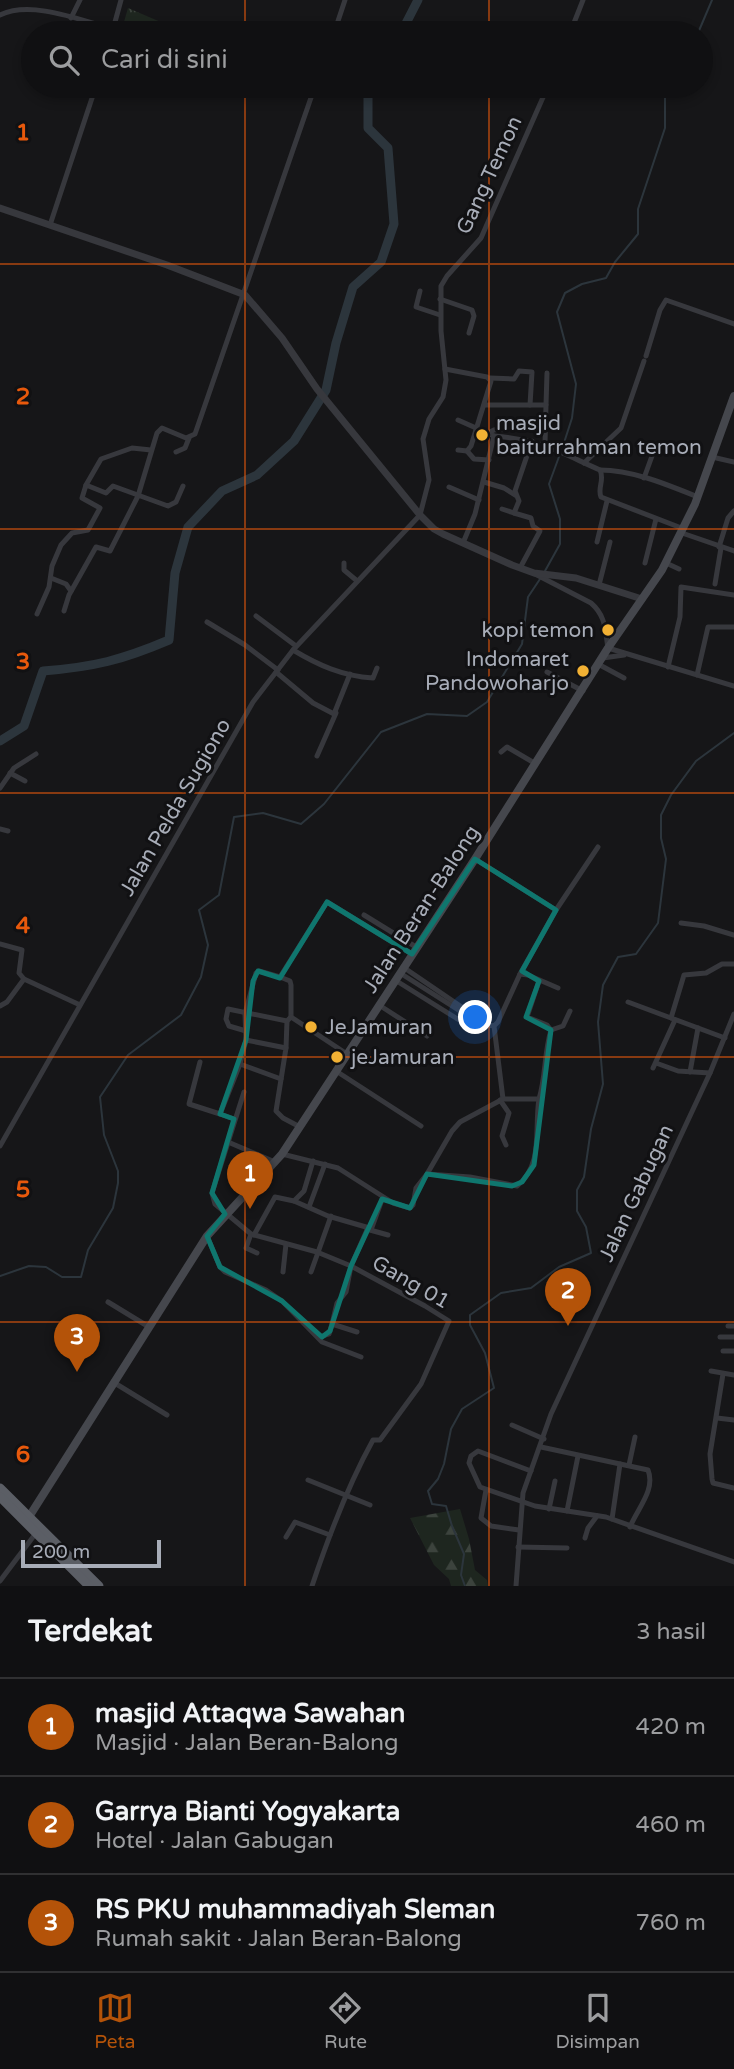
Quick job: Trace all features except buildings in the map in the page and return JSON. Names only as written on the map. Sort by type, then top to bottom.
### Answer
[{"type":"highway","points":[[0,1488],[38,1529],[99,1586]]},
{"type":"highway","points":[[0,1497],[28,1519]]},
{"type":"highway","points":[[38,1529],[89,1586]]},
{"type":"main road","name":"Jalan Beran-Balong","points":[[28,1519],[207,1236],[282,1154],[475,859],[608,648],[666,563],[698,497],[734,396]]},
{"type":"street","points":[[71,18],[80,0]]},
{"type":"street","points":[[116,21],[121,0]]},
{"type":"street","points":[[338,21],[345,0]]},
{"type":"street","points":[[575,21],[583,0]]},
{"type":"street","points":[[0,15],[10,10],[26,8],[81,21]]},
{"type":"street","points":[[50,225],[92,98]]},
{"type":"street","points":[[176,452],[185,448],[189,438],[195,434],[311,98]]},
{"type":"street","name":"Gang Temon","points":[[420,515],[429,481],[424,439],[429,419],[443,397],[445,369],[440,315],[441,286],[447,275],[481,238],[543,98]]},
{"type":"street","points":[[0,208],[245,295],[282,338],[317,389],[434,529],[534,573],[598,609],[606,624],[608,648],[734,686]]},
{"type":"street","points":[[420,291],[416,307],[440,315]]},
{"type":"street","points":[[440,299],[472,310],[474,316],[469,333]]},
{"type":"street","points":[[584,463],[621,428],[660,310],[666,300],[734,324]]},
{"type":"street","points":[[445,369],[490,378],[514,379],[519,371],[532,372],[530,405]]},
{"type":"street","points":[[545,444],[547,373]]},
{"type":"street","points":[[467,451],[485,405],[490,378]]},
{"type":"street","points":[[485,405],[546,405]]},
{"type":"street","points":[[458,419],[491,435],[545,444],[600,471],[618,471],[698,497]]},
{"type":"street","points":[[64,611],[71,591],[96,547],[110,551],[138,496],[157,433],[161,428],[189,438]]},
{"type":"street","points":[[463,543],[480,500],[489,460],[491,435],[494,430],[508,428]]},
{"type":"street","points":[[515,495],[533,441]]},
{"type":"street","points":[[644,478],[656,444]]},
{"type":"street","points":[[37,614],[49,587],[52,566],[61,545],[72,533],[89,530],[100,508],[82,498],[101,459],[132,448],[151,450]]},
{"type":"street","points":[[458,450],[467,451],[474,458],[489,460]]},
{"type":"street","points":[[712,457],[734,462]]},
{"type":"street","points":[[600,471],[603,477],[599,494],[607,501],[656,519],[720,548],[734,551]]},
{"type":"street","points":[[484,482],[504,488],[515,495],[519,501],[514,513]]},
{"type":"street","points":[[86,485],[106,493],[111,487],[169,506],[174,505],[180,497],[183,486]]},
{"type":"street","points":[[449,487],[480,500]]},
{"type":"street","points":[[597,542],[607,501]]},
{"type":"street","points":[[502,509],[532,519],[533,526],[540,531],[520,568]]},
{"type":"street","points":[[715,584],[720,548],[732,514]]},
{"type":"street","name":"Jalan Pelda Sugiono","points":[[0,1146],[253,702],[295,648],[356,580],[420,515]]},
{"type":"street","points":[[645,563],[656,519]]},
{"type":"street","points":[[598,585],[610,542]]},
{"type":"street","points":[[344,563],[344,570],[356,580]]},
{"type":"street","points":[[666,563],[679,569]]},
{"type":"street","points":[[534,573],[561,575],[642,599]]},
{"type":"street","points":[[51,578],[66,584],[71,591]]},
{"type":"street","points":[[668,667],[680,617],[681,587],[734,595]]},
{"type":"street","points":[[256,617],[316,664],[373,678],[377,668]]},
{"type":"street","points":[[207,622],[245,645],[313,703],[336,713]]},
{"type":"street","points":[[696,675],[708,627],[734,626]]},
{"type":"street","points":[[600,662],[628,654]]},
{"type":"street","points":[[600,662],[624,678]]},
{"type":"street","points":[[547,672],[583,691]]},
{"type":"street","points":[[317,756],[350,674]]},
{"type":"street","points":[[501,752],[507,747],[536,764]]},
{"type":"street","points":[[0,788],[10,773],[36,754]]},
{"type":"street","points":[[10,773],[25,781]]},
{"type":"street","points":[[0,829],[8,831]]},
{"type":"street","points":[[494,1026],[556,910],[598,847]]},
{"type":"street","points":[[475,859],[556,910]]},
{"type":"street","points":[[280,977],[328,901],[414,951]]},
{"type":"street","points":[[364,915],[414,951]]},
{"type":"street","points":[[681,923],[704,926],[734,936]]},
{"type":"street","points":[[0,944],[22,950],[19,973],[24,979],[80,1005]]},
{"type":"street","points":[[710,1073],[678,1071],[654,1065],[673,1019],[684,975],[706,973],[722,964],[734,964]]},
{"type":"street","points":[[220,1114],[240,1064],[246,1040],[245,1014],[256,973],[259,971],[290,981],[286,1048],[275,1104],[277,1114],[300,1127]]},
{"type":"street","points":[[399,973],[494,1026]]},
{"type":"street","points":[[399,973],[468,1016],[470,1021],[465,1023],[456,1018],[399,973]]},
{"type":"street","points":[[520,974],[558,988]]},
{"type":"street","points":[[0,1006],[8,1002],[24,979]]},
{"type":"street","points":[[539,981],[527,1015],[547,1025],[551,1030]]},
{"type":"street","points":[[628,1002],[725,1038]]},
{"type":"street","points":[[379,1005],[427,1036]]},
{"type":"street","points":[[246,1031],[233,1029],[226,1019],[228,1009],[245,1014],[289,1019],[347,1054]]},
{"type":"street","points":[[551,1030],[558,1030],[563,1026],[570,1011]]},
{"type":"street","name":"Jalan Gabugan","points":[[516,1586],[522,1502],[551,1414],[710,1073],[734,1014]]},
{"type":"street","points":[[494,1026],[502,1100],[509,1113],[502,1136],[506,1145]]},
{"type":"street","points":[[690,1072],[698,1028]]},
{"type":"street","points":[[427,1174],[470,1177],[517,1186],[534,1165],[538,1141],[536,1119],[545,1075],[546,1046],[551,1030]]},
{"type":"street","points":[[246,1040],[286,1048]]},
{"type":"street","points":[[200,1062],[189,1104],[234,1119]]},
{"type":"street","points":[[240,1064],[281,1079]]},
{"type":"street","points":[[337,1071],[421,1126]]},
{"type":"street","points":[[225,1214],[215,1204],[212,1193],[244,1092]]},
{"type":"street","points":[[282,1154],[338,1168],[393,1203],[410,1208],[416,1188],[427,1174],[438,1151],[460,1122],[502,1100],[539,1099]]},
{"type":"street","points":[[228,1142],[275,1162]]},
{"type":"street","points":[[294,1201],[304,1191],[313,1161]]},
{"type":"street","points":[[309,1208],[326,1164]]},
{"type":"street","points":[[257,1253],[246,1248],[275,1197],[294,1201],[388,1235]]},
{"type":"street","points":[[320,1337],[329,1334],[337,1303],[346,1292],[351,1266],[383,1197]]},
{"type":"street","name":"Gang 01","points":[[225,1214],[253,1234],[317,1252],[351,1266],[449,1321],[421,1384],[380,1440],[373,1440],[344,1496]]},
{"type":"street","points":[[311,1272],[331,1216]]},
{"type":"street","points":[[207,1236],[220,1267],[225,1272],[266,1290],[282,1301],[325,1344],[361,1357]]},
{"type":"street","points":[[283,1272],[286,1244]]},
{"type":"street","points":[[108,1302],[149,1327]]},
{"type":"street","points":[[332,1324],[357,1332]]},
{"type":"street","points":[[720,1337],[734,1337]]},
{"type":"street","points":[[723,1351],[734,1351]]},
{"type":"street","points":[[711,1371],[734,1375]]},
{"type":"street","points":[[723,1374],[710,1454],[713,1483],[734,1488]]},
{"type":"street","points":[[113,1382],[167,1415]]},
{"type":"street","points":[[717,1418],[733,1420],[734,1410]]},
{"type":"street","points":[[512,1425],[544,1439]]},
{"type":"street","points":[[629,1465],[635,1437]]},
{"type":"street","points":[[541,1447],[648,1471],[648,1493],[630,1527]]},
{"type":"street","points":[[531,1471],[488,1453],[475,1451],[469,1463],[480,1487],[486,1490],[549,1509],[612,1519],[734,1562]]},
{"type":"street","points":[[567,1511],[578,1456]]},
{"type":"street","points":[[612,1519],[620,1464]]},
{"type":"street","points":[[308,1480],[370,1505]]},
{"type":"street","points":[[549,1509],[555,1481]]},
{"type":"street","points":[[486,1490],[481,1518],[491,1526],[519,1530]]},
{"type":"street","points":[[312,1586],[344,1496]]},
{"type":"street","points":[[585,1538],[588,1528],[597,1516]]},
{"type":"street","points":[[286,1537],[295,1522],[330,1535]]},
{"type":"street","points":[[0,1581],[38,1529]]},
{"type":"street","points":[[518,1548],[567,1548]]},
{"type":"highlighted area","points":[[475,859],[556,910],[522,971],[539,981],[526,1017],[551,1030],[534,1165],[522,1182],[512,1186],[427,1174],[410,1208],[382,1199],[351,1266],[330,1331],[322,1337],[282,1301],[220,1267],[207,1236],[225,1214],[212,1193],[234,1119],[220,1114],[246,1040],[253,981],[258,971],[280,978],[327,902],[412,954]]},
{"type":"green space","points":[[128,8],[158,21],[124,21]]},
{"type":"green space","points":[[460,1509],[475,1570],[487,1580],[488,1586],[451,1586],[449,1579],[434,1565],[410,1518]]},
{"type":"waterway","points":[[407,21],[418,0]]},
{"type":"waterway","points":[[703,21],[712,0]]},
{"type":"waterway","points":[[0,741],[24,726],[43,671],[107,662],[169,640],[175,573],[188,527],[222,491],[257,475],[294,441],[326,390],[336,343],[353,287],[381,262],[394,224],[388,148],[368,128],[368,98]]},
{"type":"waterway","points":[[562,449],[572,418],[576,384],[557,312],[565,293],[582,284],[606,278],[615,262],[638,234],[638,209],[665,128],[665,98]]},
{"type":"waterway","points":[[545,571],[560,544],[560,519],[549,484],[560,454]]},
{"type":"waterway","points":[[0,1276],[29,1266],[46,1267],[62,1277],[81,1277],[88,1250],[113,1208],[118,1183],[118,1171],[104,1135],[100,1097],[128,1055],[181,1015],[201,977],[208,945],[199,910],[219,895],[234,817],[263,813],[301,824],[324,804],[381,732],[427,714],[467,716],[487,702],[522,644],[528,597],[540,579]]},
{"type":"waterway","points":[[465,1586],[461,1575],[464,1554],[446,1506],[432,1504],[428,1491],[438,1479],[451,1429],[462,1409],[494,1388],[485,1353],[470,1325],[470,1315],[501,1293],[531,1288],[559,1267],[591,1253],[586,1227],[577,1211],[577,1190],[584,1177],[591,1129],[603,1084],[598,1022],[603,985],[618,957],[636,954],[658,923],[666,859],[661,838],[661,815],[671,795],[696,761],[734,733]]},
{"type":"place","name":"masjid baiturrahman temon","points":[[482,435]]},
{"type":"place","name":"kopi temon","points":[[608,630]]},
{"type":"place","name":"Indomaret Pandowoharjo","points":[[583,671]]},
{"type":"place","name":"JeJamuran","points":[[311,1027]]},
{"type":"place","name":"jeJamuran","points":[[337,1057]]},
{"type":"place","name":"masjid Attaqwa Sawahan","points":[[250,1209]]},
{"type":"place","name":"Garrya Bianti Yogyakarta","points":[[568,1326]]},
{"type":"place","name":"RS PKU muhammadiyah Sleman","points":[[77,1372]]}]
